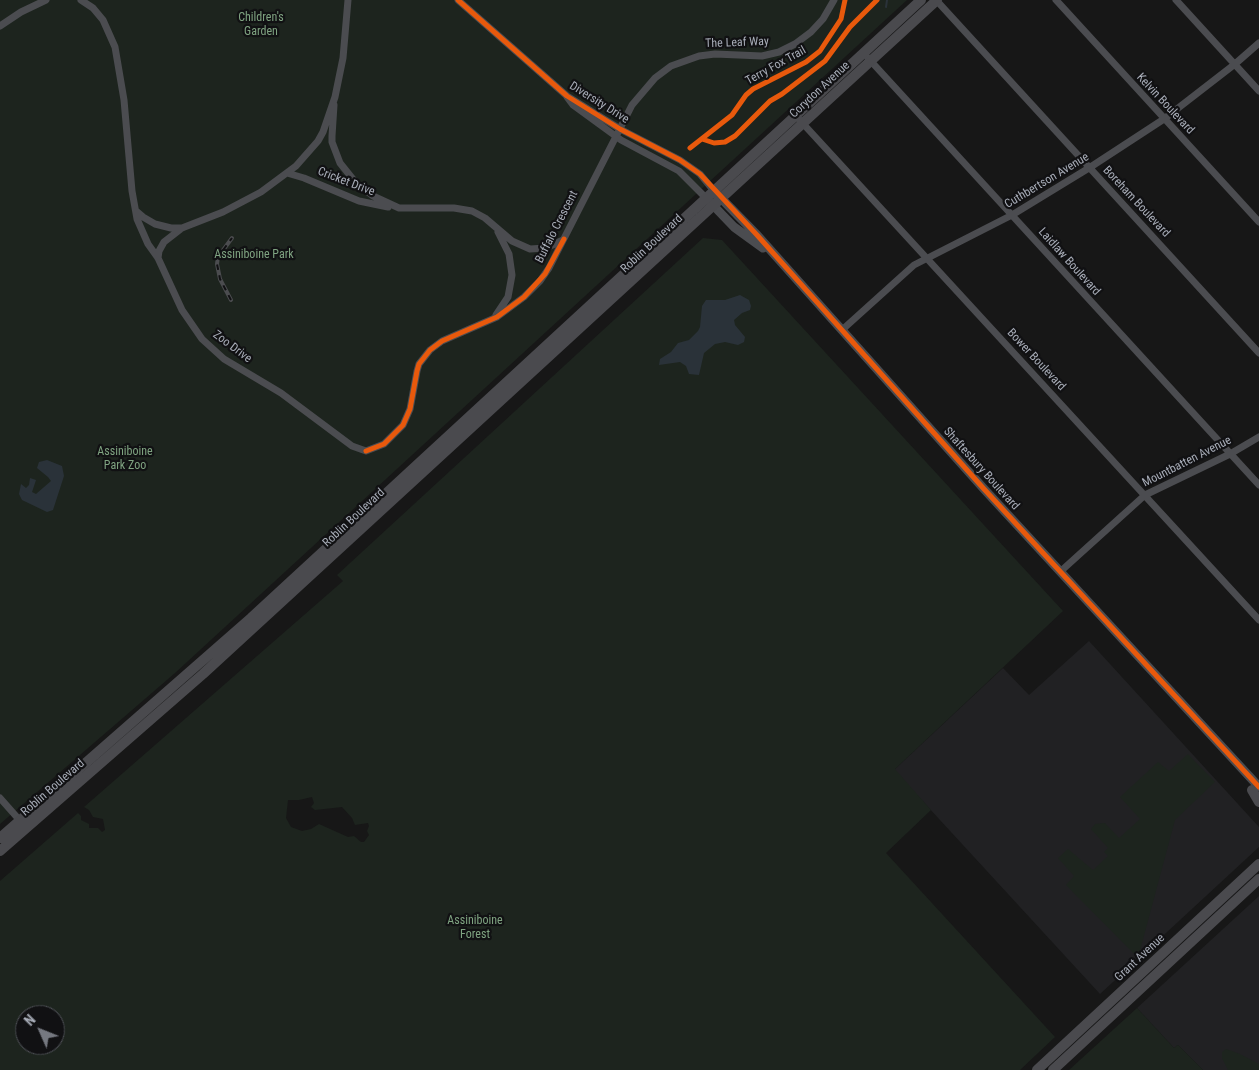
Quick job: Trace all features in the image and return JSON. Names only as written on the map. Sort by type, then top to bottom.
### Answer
[{"type":"main road","name":"Corydon Avenue","points":[[867,57],[921,0]]},
{"type":"main road","name":"Corydon Avenue","points":[[718,194],[867,57],[936,0]]},
{"type":"main road","name":"Roblin Boulevard","points":[[0,851],[23,824],[718,194]]},
{"type":"main road","points":[[1257,791],[1259,802]]},
{"type":"main road","name":"Roblin Boulevard","points":[[0,838],[23,824]]},
{"type":"main road","name":"Grant Avenue","points":[[1037,1070],[1259,864]]},
{"type":"main road","name":"Grant Avenue","points":[[1054,1070],[1259,879]]},
{"type":"street","points":[[0,26],[21,12],[46,0]]},
{"type":"street","name":"Zoo Drive","points":[[81,0],[93,8],[103,20],[117,54],[124,100],[132,191],[137,219],[148,244],[158,258],[182,310],[196,332],[208,345],[230,362],[282,393],[347,443],[361,450],[372,450],[384,444],[403,425],[410,409],[419,364],[430,350],[442,341],[493,319]]},
{"type":"street","points":[[158,258],[159,251],[164,242],[182,228],[249,199],[287,173],[305,157],[318,141],[335,97],[343,58],[348,0]]},
{"type":"street","name":"Diversity Drive","points":[[458,0],[567,96],[620,129],[680,160],[700,174],[718,194]]},
{"type":"street","name":"The Leaf Way","points":[[620,129],[636,99],[666,69],[685,60],[706,54],[762,56],[780,52],[811,32],[823,19],[834,0]]},
{"type":"street","name":"Boreham Boulevard","points":[[936,0],[1259,353]]},
{"type":"street","name":"Kelvin Boulevard","points":[[1056,0],[1259,222]]},
{"type":"street","points":[[1176,0],[1259,91]]},
{"type":"street","name":"Cuthbertson Avenue","points":[[842,330],[914,265],[1012,215],[1090,168],[1164,119],[1259,43]]},
{"type":"street","name":"Laidlaw Boulevard","points":[[867,57],[1259,485]]},
{"type":"street","name":"Diversity Drive","points":[[567,96],[573,105],[616,136],[679,171],[709,202]]},
{"type":"street","name":"Cricket Drive","points":[[335,97],[332,142],[340,163],[350,176],[368,193],[399,208]]},
{"type":"street","name":"Bower Boulevard","points":[[799,119],[1259,620]]},
{"type":"street","name":"Buffalo Crescent","points":[[493,319],[514,305],[536,286],[549,268],[620,129]]},
{"type":"street","name":"Cricket Drive","points":[[287,173],[304,178],[359,201],[399,208],[463,209],[472,211],[485,218],[512,241],[530,249],[546,248],[564,239]]},
{"type":"street","name":"Shaftesbury Boulevard","points":[[718,194],[1234,760],[1257,791]]},
{"type":"street","name":"Shaftesbury Boulevard","points":[[709,202],[734,227],[773,255]]},
{"type":"street","points":[[136,210],[155,224],[171,228],[182,228]]},
{"type":"street","points":[[493,319],[506,302],[512,275],[509,254],[498,228]]},
{"type":"street","name":"Mountbatten Avenue","points":[[1061,572],[1146,495],[1230,454],[1259,437]]},
{"type":"street","points":[[0,798],[23,824]]},
{"type":"shaded area","points":[[740,295],[749,300],[751,306],[750,310],[742,313],[734,320],[735,325],[745,337],[744,342],[738,345],[725,342],[715,344],[704,353],[699,375],[689,374],[686,366],[680,362],[659,365],[660,359],[671,352],[678,343],[689,340],[698,331],[702,306],[706,300],[725,300]]},
{"type":"shaded area","points":[[47,460],[62,466],[64,476],[53,510],[47,512],[22,500],[19,494],[21,484],[26,488],[29,485],[30,478],[36,480],[32,492],[36,494],[51,481],[37,468],[39,462]]},
{"type":"shaded area","points":[[1089,641],[1259,827],[1259,847],[1100,994],[894,770],[1003,668],[1029,695]]},
{"type":"shaded area","points":[[1259,896],[1259,1070],[1203,1070],[1178,1045],[1174,1048],[1137,1008]]},
{"type":"green space","name":"Assiniboine Park","points":[[0,0],[907,0],[175,673],[0,824]]},
{"type":"green space","name":"Assiniboine Forest","points":[[703,238],[722,240],[1063,611],[895,769],[931,810],[886,853],[1055,1037],[1020,1070],[0,1070],[0,881],[78,813],[81,816],[81,820],[89,824],[89,828],[98,828],[102,832],[105,830],[103,819],[93,817],[89,810],[84,807],[343,581],[337,575]],"holes":[[[312,797],[314,803],[311,807],[315,810],[342,807],[352,818],[355,825],[368,823],[367,831],[369,835],[364,842],[361,842],[354,836],[348,837],[319,824],[311,829],[302,831],[291,827],[286,818],[288,800]]]},
{"type":"green space","points":[[1188,754],[1215,782],[1175,820],[1138,958],[1066,885],[1074,876],[1058,858],[1068,849],[1093,870],[1108,856],[1104,852],[1108,848],[1091,829],[1095,824],[1105,823],[1119,838],[1140,819],[1120,797],[1158,762],[1169,771]]},
{"type":"green space","points":[[1137,1008],[1174,1048],[1178,1045],[1203,1070],[1069,1070]]},
{"type":"green space","points":[[1226,1049],[1259,1064],[1259,1070],[1228,1070],[1222,1058],[1222,1052]]},
{"type":"waterway","points":[[886,7],[887,0]]},
{"type":"railway","points":[[231,300],[220,279],[217,264],[218,257],[232,238]]},
{"type":"cycle path","points":[[458,0],[567,96],[620,129],[680,160],[700,174],[984,489],[1259,787]]},
{"type":"cycle path","name":"Terry Fox Trail","points":[[690,148],[732,115],[746,95],[753,89],[806,62],[820,51],[841,19],[845,0]]},
{"type":"cycle path","points":[[702,139],[714,143],[725,142],[735,136],[770,101],[825,61],[850,27],[877,0]]},
{"type":"cycle path","points":[[366,451],[384,444],[403,425],[410,409],[419,364],[430,350],[442,341],[497,317],[524,297],[545,274],[564,239]]},
{"type":"park label","name":"Children's Garden","points":[[261,25]]},
{"type":"park label","name":"Assiniboine Park Zoo","points":[[125,459]]}]
